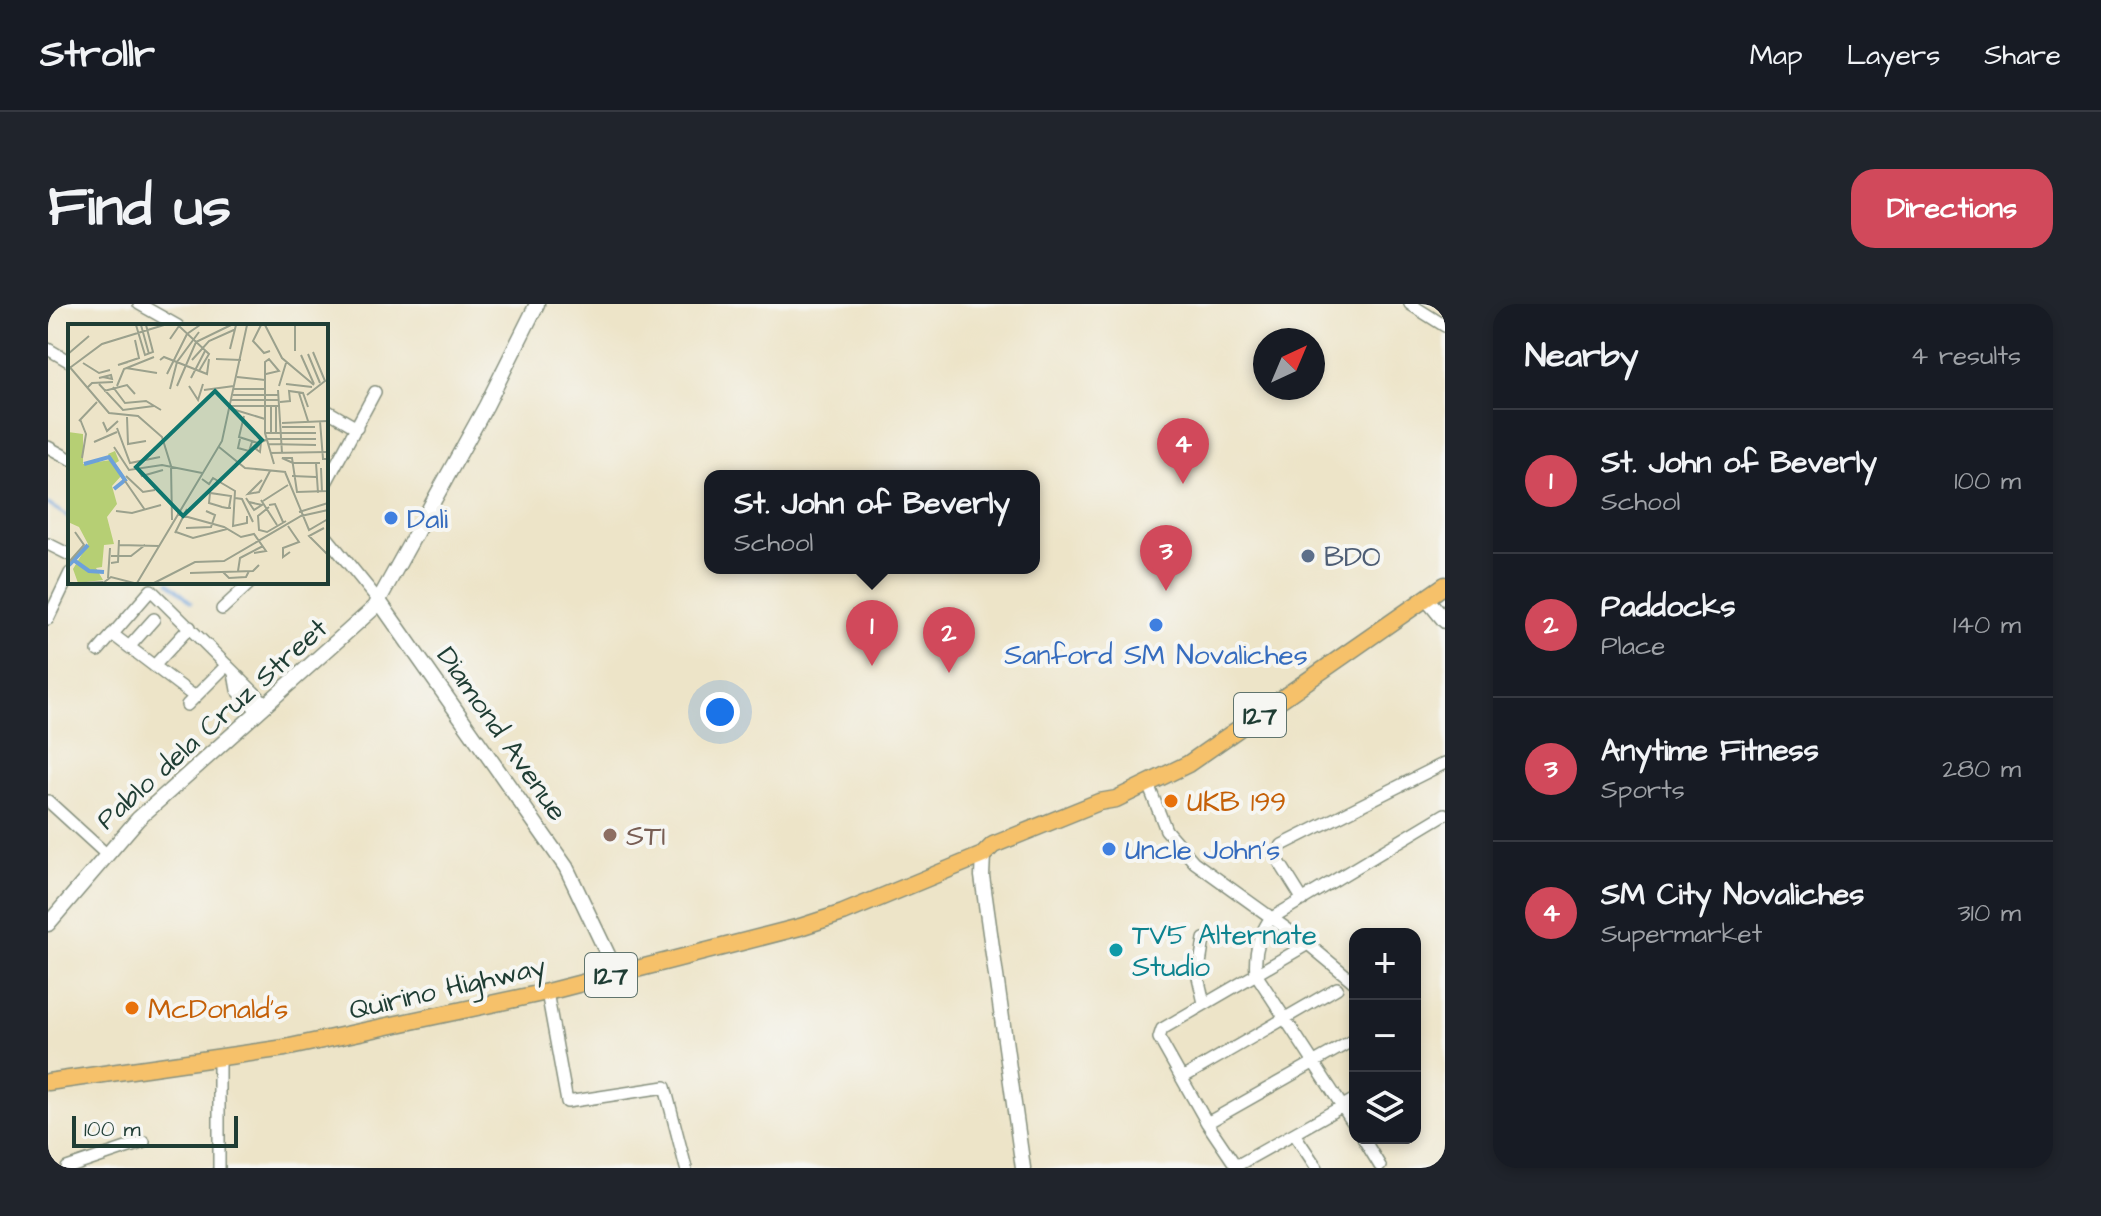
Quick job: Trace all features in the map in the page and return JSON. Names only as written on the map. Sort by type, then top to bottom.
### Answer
[{"type":"main road","name":"Quirino Highway","points":[[48,1082],[219,1058],[386,1029],[547,992],[843,913],[1102,810],[1116,799],[1228,737],[1445,585]]},
{"type":"street","points":[[139,304],[174,324]]},
{"type":"street","name":"Pablo dela Cruz Street","points":[[48,924],[106,854],[155,803],[263,709],[379,601],[486,406],[537,304]]},
{"type":"street","points":[[1410,304],[1445,326]]},
{"type":"street","points":[[48,349],[68,361]]},
{"type":"street","points":[[328,479],[375,392]]},
{"type":"street","points":[[328,411],[357,428]]},
{"type":"street","points":[[48,447],[68,458]]},
{"type":"street","name":"Diamond Avenue","points":[[328,538],[379,601],[566,867],[617,974]]},
{"type":"street","points":[[48,544],[68,554]]},
{"type":"street","points":[[48,619],[68,577]]},
{"type":"street","points":[[222,609],[249,584]]},
{"type":"street","points":[[98,651],[151,590],[230,668],[237,690],[263,709]]},
{"type":"street","points":[[1426,598],[1445,621]]},
{"type":"street","points":[[129,647],[154,619]]},
{"type":"street","points":[[154,666],[190,627]]},
{"type":"street","points":[[112,634],[154,666],[191,701],[230,668]]},
{"type":"street","points":[[1303,900],[1278,860],[1276,853],[1282,845],[1445,763]]},
{"type":"street","points":[[1148,784],[1172,839],[1194,862],[1308,944],[1349,978]]},
{"type":"street","points":[[48,801],[106,854]]},
{"type":"street","points":[[1349,1117],[1256,974],[1254,961],[1260,937],[1270,919],[1445,814]]},
{"type":"street","points":[[983,855],[982,876],[1023,1168]]},
{"type":"street","points":[[1204,939],[1198,977],[1204,1003]]},
{"type":"street","points":[[1308,944],[1204,1003],[1159,1034],[1207,1123],[1236,1166],[1349,1103]]},
{"type":"street","points":[[1182,1078],[1337,988]]},
{"type":"street","points":[[547,992],[567,1102],[665,1087],[686,1168]]},
{"type":"street","points":[[1207,1123],[1349,1043]]},
{"type":"street","points":[[219,1058],[219,1168]]},
{"type":"street","points":[[1295,1135],[1317,1168]]},
{"type":"street","points":[[67,1168],[144,1142]]},
{"type":"street","points":[[1367,1144],[1380,1166]]},
{"type":"waterway","points":[[48,504],[68,517]]},
{"type":"waterway","points":[[171,584],[191,602]]},
{"type":"place","name":"SM City Novaliches","points":[[1183,484]]},
{"type":"place","name":"Dali","points":[[391,518]]},
{"type":"place","name":"BDO","points":[[1308,556]]},
{"type":"place","name":"Anytime Fitness","points":[[1166,591]]},
{"type":"place","name":"Sanford SM Novaliches","points":[[1156,625]]},
{"type":"place","name":"St. John of Beverly","points":[[872,666]]},
{"type":"place","name":"Paddocks","points":[[949,673]]},
{"type":"place","name":"UKB 199","points":[[1171,801]]},
{"type":"place","name":"STI","points":[[610,835]]},
{"type":"place","name":"Uncle John's","points":[[1109,849]]},
{"type":"place","name":"TV5 Alternate Studio","points":[[1116,950]]},
{"type":"place","name":"McDonald's","points":[[132,1008]]}]
